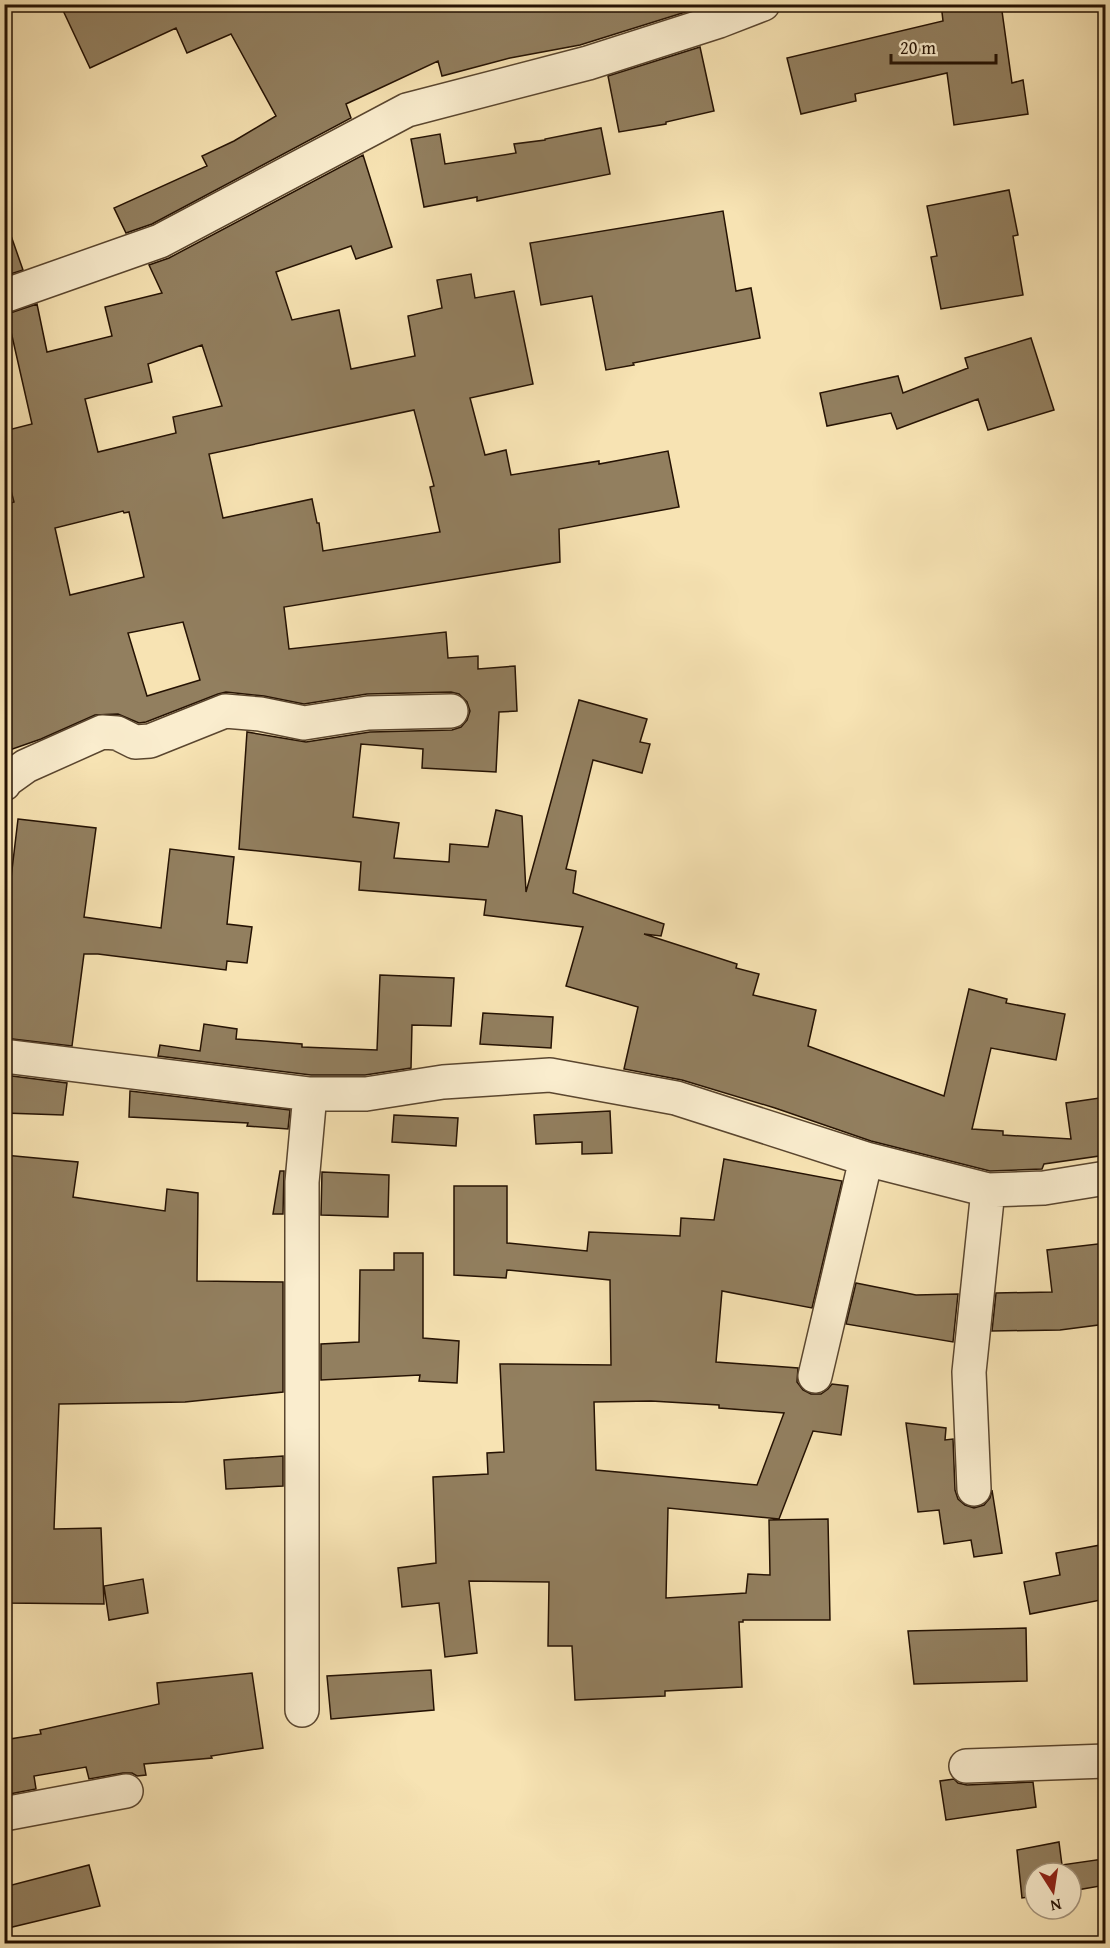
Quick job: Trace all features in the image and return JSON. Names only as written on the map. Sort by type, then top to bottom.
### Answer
[{"type":"street","points":[[4,296],[160,241],[407,111],[588,63],[763,4]]},
{"type":"street","points":[[4,784],[26,766],[102,732],[117,733],[135,742],[150,741],[225,711],[260,714],[304,723],[368,713],[451,711]]},
{"type":"street","points":[[4,1056],[310,1094],[366,1094],[443,1082],[550,1075],[676,1098],[866,1159],[988,1190],[1044,1188],[1106,1178]]},
{"type":"street","points":[[302,1710],[302,1182],[310,1094]]},
{"type":"street","points":[[815,1376],[866,1159]]},
{"type":"street","points":[[974,1489],[969,1372],[988,1190]]},
{"type":"street","points":[[966,1766],[1106,1761]]},
{"type":"street","points":[[4,1814],[126,1791]]},
{"type":"building","points":[[60,4],[690,4],[692,10],[580,45],[510,58],[442,76],[438,61],[346,104],[351,118],[152,224],[126,233],[114,208],[207,166],[202,156],[234,141],[276,116],[231,34],[187,53],[176,28],[90,68]]},
{"type":"building","points":[[941,4],[1001,4],[1012,83],[1023,80],[1028,114],[954,125],[947,73],[855,94],[856,101],[801,114],[787,58],[943,21]]},
{"type":"building","points":[[700,47],[714,111],[666,122],[666,124],[619,132],[608,76]]},
{"type":"building","points":[[601,128],[610,174],[477,201],[477,197],[424,207],[411,139],[440,134],[445,164],[516,153],[514,144]]},
{"type":"building","points":[[363,155],[392,247],[356,259],[351,246],[276,272],[292,320],[339,310],[351,369],[415,356],[408,316],[442,308],[437,280],[471,274],[475,298],[514,291],[533,384],[470,398],[485,455],[506,450],[511,475],[599,461],[599,464],[668,451],[679,507],[559,529],[560,562],[284,607],[289,649],[446,632],[448,658],[478,656],[478,669],[515,666],[517,711],[499,712],[496,772],[422,768],[423,749],[361,744],[353,817],[399,823],[394,858],[449,862],[450,844],[488,847],[496,810],[522,816],[526,892],[579,700],[647,719],[640,742],[650,744],[642,773],[593,760],[566,869],[576,871],[573,893],[664,924],[661,936],[644,934],[737,964],[736,968],[759,974],[753,995],[816,1010],[808,1046],[944,1096],[969,989],[1007,999],[1006,1003],[1065,1014],[1056,1060],[991,1048],[972,1129],[1003,1131],[1003,1135],[1071,1139],[1066,1103],[1106,1097],[1106,1155],[1044,1164],[1042,1169],[990,1171],[871,1141],[775,1108],[682,1080],[624,1069],[638,1007],[566,986],[583,927],[484,915],[486,900],[359,890],[361,862],[239,849],[247,732],[306,742],[370,732],[452,730],[461,727],[470,711],[467,702],[459,694],[451,692],[367,694],[304,704],[264,696],[226,692],[146,722],[139,723],[118,714],[95,715],[41,739],[4,752],[4,505],[14,502],[4,464],[4,431],[32,424],[7,314],[37,304],[47,352],[112,336],[105,307],[162,293],[149,265],[169,258]],"holes":[[[202,345],[222,406],[173,417],[176,433],[98,452],[85,399],[152,382],[148,364]],[[414,410],[434,486],[430,487],[440,532],[323,551],[319,523],[317,523],[312,499],[223,518],[209,454]],[[123,511],[124,513],[129,512],[144,577],[70,595],[55,528]],[[183,622],[200,680],[147,696],[128,633]]]},
{"type":"building","points":[[1009,190],[1018,235],[1013,236],[1023,295],[941,309],[931,257],[937,256],[927,206]]},
{"type":"building","points":[[723,211],[736,291],[751,288],[760,338],[606,370],[592,296],[541,305],[530,243]]},
{"type":"building","points":[[9,230],[23,270],[4,276],[4,231]]},
{"type":"building","points":[[1031,338],[1054,410],[988,430],[978,399],[897,429],[891,413],[827,426],[820,393],[898,376],[903,393],[968,368],[965,358]]},
{"type":"building","points":[[18,819],[96,828],[84,917],[161,928],[170,849],[234,857],[227,924],[252,927],[247,963],[227,961],[226,970],[84,954],[72,1046],[4,1038],[4,895],[9,895]]},
{"type":"building","points":[[380,975],[454,978],[451,1026],[412,1025],[411,1068],[365,1075],[311,1075],[158,1056],[160,1045],[200,1051],[204,1024],[237,1029],[236,1039],[302,1044],[302,1047],[377,1050]]},
{"type":"building","points":[[483,1013],[553,1017],[551,1048],[480,1044]]},
{"type":"building","points":[[4,1075],[67,1083],[63,1115],[4,1113]]},
{"type":"building","points":[[130,1091],[290,1110],[288,1129],[247,1126],[248,1123],[129,1117]]},
{"type":"building","points":[[610,1111],[612,1153],[582,1154],[582,1142],[536,1144],[534,1115]]},
{"type":"building","points":[[394,1115],[458,1118],[456,1146],[392,1142]]},
{"type":"building","points":[[4,1155],[78,1162],[73,1197],[165,1211],[167,1189],[198,1193],[197,1281],[283,1282],[283,1392],[185,1402],[59,1404],[54,1529],[101,1528],[104,1604],[4,1603]]},
{"type":"building","points":[[724,1159],[842,1181],[812,1308],[722,1291],[716,1362],[798,1368],[797,1382],[803,1390],[811,1394],[821,1394],[832,1384],[848,1386],[841,1435],[813,1431],[779,1519],[668,1508],[666,1598],[746,1593],[748,1574],[770,1575],[769,1520],[828,1519],[830,1620],[743,1620],[739,1622],[742,1687],[665,1691],[665,1696],[575,1700],[572,1646],[548,1646],[549,1582],[469,1581],[477,1653],[445,1657],[439,1603],[402,1607],[398,1568],[436,1563],[433,1477],[488,1474],[487,1453],[504,1452],[500,1364],[611,1365],[610,1280],[507,1270],[506,1278],[454,1275],[454,1186],[507,1186],[507,1243],[587,1251],[589,1232],[680,1236],[681,1218],[714,1220]],"holes":[[[651,1401],[719,1405],[719,1408],[784,1413],[757,1485],[596,1470],[594,1402]]]},
{"type":"building","points":[[280,1171],[284,1171],[283,1214],[273,1214]]},
{"type":"building","points":[[322,1172],[389,1175],[388,1217],[321,1215]]},
{"type":"building","points":[[1106,1243],[1106,1324],[1060,1330],[992,1331],[996,1293],[1052,1292],[1047,1250]]},
{"type":"building","points":[[394,1253],[423,1253],[423,1338],[459,1341],[457,1383],[419,1381],[420,1375],[321,1380],[321,1344],[359,1342],[360,1270],[394,1270]]},
{"type":"building","points":[[856,1283],[916,1295],[958,1294],[953,1342],[846,1324]]},
{"type":"building","points":[[906,1423],[946,1428],[945,1440],[953,1439],[955,1490],[958,1499],[965,1505],[974,1508],[984,1505],[990,1498],[992,1490],[1002,1553],[974,1557],[971,1540],[944,1544],[939,1510],[918,1512]]},
{"type":"building","points":[[283,1456],[283,1486],[226,1489],[224,1460]]},
{"type":"building","points":[[1106,1544],[1106,1599],[1030,1614],[1024,1582],[1060,1575],[1056,1553]]},
{"type":"building","points":[[143,1579],[148,1613],[109,1620],[104,1586]]},
{"type":"building","points":[[1026,1628],[1027,1681],[914,1684],[908,1631]]},
{"type":"building","points":[[431,1670],[434,1710],[331,1719],[327,1676]]},
{"type":"building","points":[[252,1673],[263,1748],[211,1756],[212,1758],[144,1764],[146,1775],[123,1773],[89,1779],[86,1767],[34,1776],[36,1789],[4,1795],[4,1740],[41,1734],[40,1730],[159,1704],[157,1683]]},
{"type":"building","points":[[954,1779],[958,1783],[967,1785],[1033,1782],[1036,1807],[946,1820],[940,1781]]},
{"type":"building","points":[[1059,1842],[1061,1861],[1023,1861],[1022,1898],[1017,1850]]},
{"type":"building","points":[[1103,1859],[1106,1885],[1083,1889],[1083,1862]]},
{"type":"building","points":[[89,1865],[100,1906],[4,1929],[4,1887]]}]
